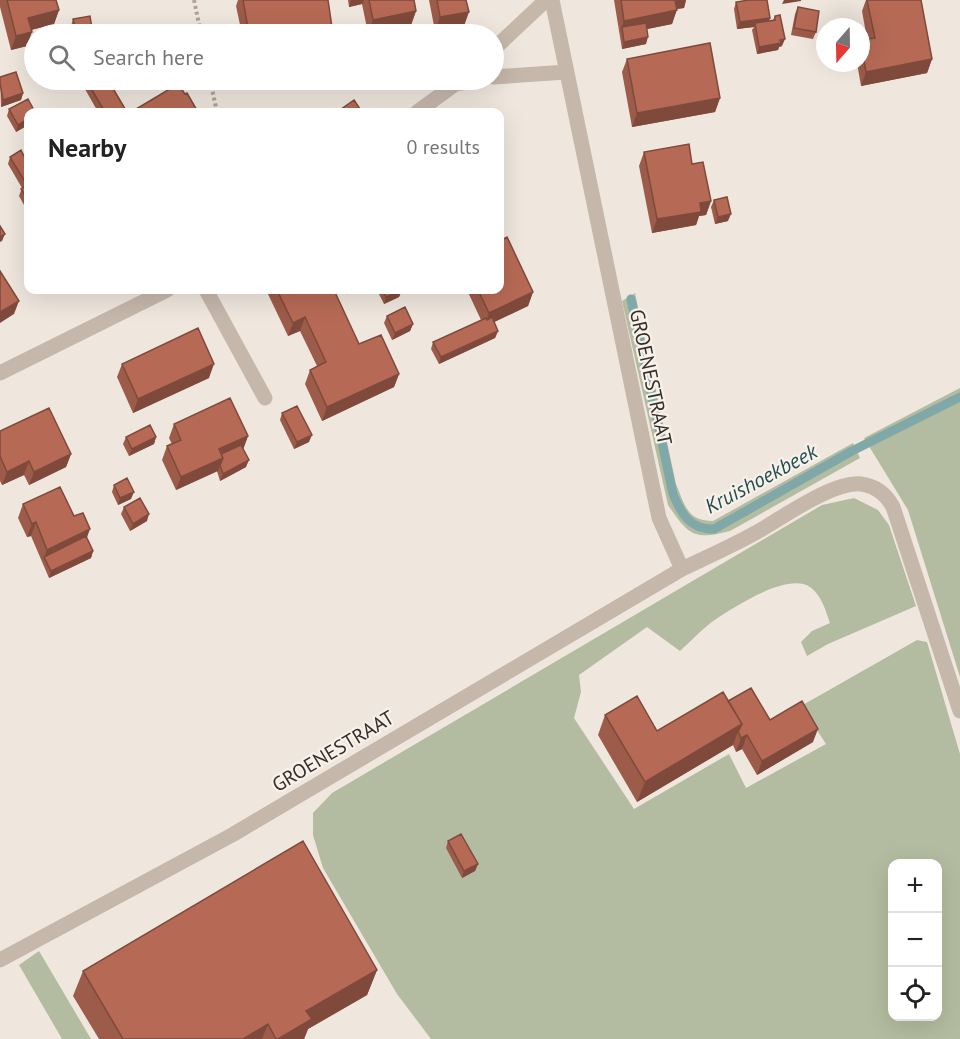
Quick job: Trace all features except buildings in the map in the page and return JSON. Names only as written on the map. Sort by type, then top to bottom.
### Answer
[{"type":"street","points":[[504,40],[546,0]]},
{"type":"street","name":"GROENESTRAAT","points":[[552,0],[659,518],[682,569]]},
{"type":"street","points":[[504,76],[567,72]]},
{"type":"street","points":[[422,108],[447,90]]},
{"type":"street","points":[[0,373],[159,294]]},
{"type":"street","points":[[208,294],[265,398]]},
{"type":"street","name":"GROENESTRAAT","points":[[0,960],[232,835],[682,569],[755,533],[827,492],[848,485],[861,484],[886,495],[899,522],[960,711]]},
{"type":"path","points":[[194,0],[199,24]]},
{"type":"path","points":[[212,90],[216,108]]},
{"type":"green space","points":[[635,293],[676,484],[692,515],[713,521],[853,443],[860,458],[730,531],[699,535],[687,529],[668,505],[622,301]]},
{"type":"green space","points":[[960,388],[960,677],[908,510],[864,438]]},
{"type":"green space","points":[[854,498],[878,510],[889,525],[916,606],[828,644],[807,656],[801,642],[812,631],[830,623],[817,594],[810,587],[800,584],[775,587],[748,600],[711,623],[680,651],[647,627],[579,675],[581,692],[574,718],[634,809],[729,754],[746,788],[826,744],[801,706],[917,640],[927,642],[960,754],[960,1039],[431,1039],[397,994],[323,868],[313,835],[313,813],[332,793],[822,505]]},
{"type":"green space","points":[[39,951],[91,1039],[62,1039],[19,965]]},
{"type":"waterway","name":"Kruishoekbeek","points":[[631,299],[673,494],[683,514],[699,527],[714,529],[852,451],[960,397]]}]
